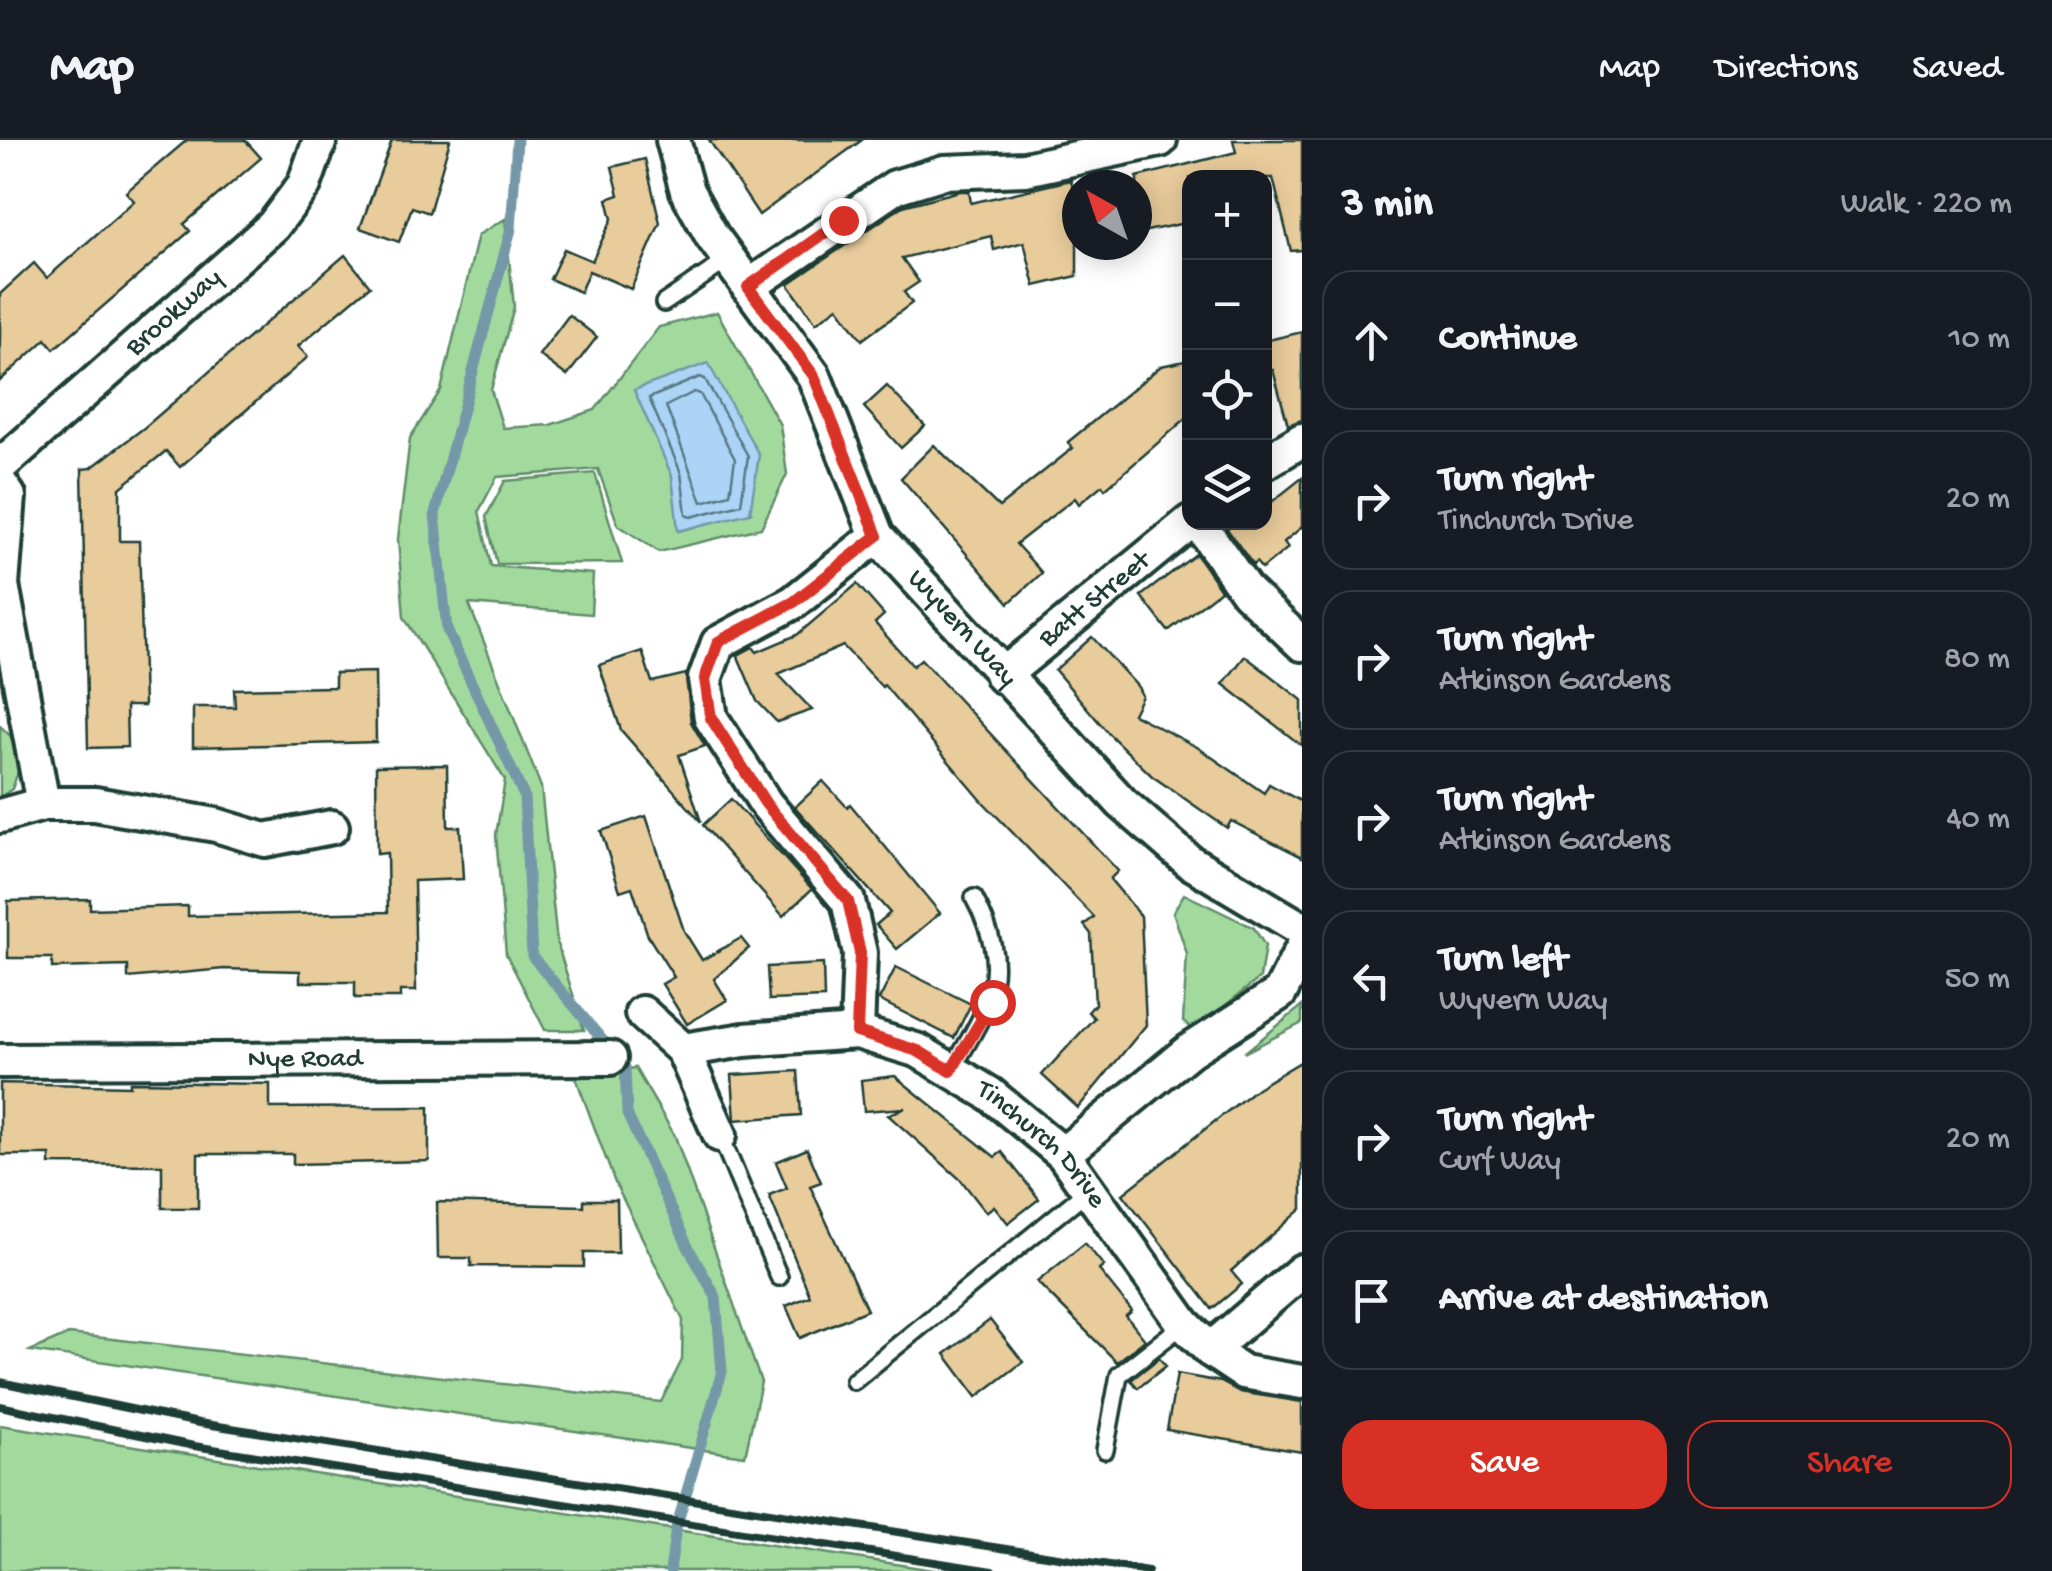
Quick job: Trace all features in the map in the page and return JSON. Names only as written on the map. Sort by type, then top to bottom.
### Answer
[{"type":"street","name":"Brookway","points":[[0,466],[273,226],[304,184],[320,140]]},
{"type":"street","name":"Wyvern Way","points":[[673,140],[686,192],[748,287],[814,376],[877,536],[1122,803],[1190,862],[1302,929]]},
{"type":"street","points":[[748,287],[896,187],[944,172],[1026,170],[1114,146],[1160,140]]},
{"type":"street","points":[[1272,457],[1302,440]]},
{"type":"street","points":[[0,483],[9,496],[2,585],[43,804]]},
{"type":"street","name":"Batt Street","points":[[1002,676],[1182,529]]},
{"type":"street","points":[[1204,530],[1248,592],[1302,644]]},
{"type":"street","points":[[857,1032],[860,953],[848,901],[757,790],[711,718],[705,679],[718,642],[794,602],[877,536]]},
{"type":"street","points":[[0,816],[43,804],[112,807],[216,825],[265,840],[332,827]]},
{"type":"street","points":[[1063,1154],[1188,1051],[1280,993],[1302,949]]},
{"type":"street","points":[[642,1013],[683,1050],[720,1134]]},
{"type":"street","name":"Tinchurch Drive","points":[[683,1050],[744,1040],[857,1032],[918,1051],[990,1094],[1063,1154],[1184,1324],[1210,1350],[1243,1372],[1302,1382]]},
{"type":"street","name":"Nye Road","points":[[0,1061],[610,1058]]},
{"type":"street","points":[[1210,1350],[1302,1271]]},
{"type":"lane","points":[[664,304],[729,259]]},
{"type":"lane","points":[[951,1071],[992,1002],[997,964],[992,932],[974,898]]},
{"type":"lane","points":[[720,1134],[779,1277]]},
{"type":"lane","points":[[854,1381],[1087,1191]]},
{"type":"lane","points":[[1105,1450],[1119,1375],[1184,1324]]},
{"type":"green space","points":[[505,219],[514,307],[491,390],[503,428],[550,425],[595,410],[659,327],[717,312],[780,425],[787,474],[761,528],[659,552],[618,525],[598,469],[497,477],[479,511],[491,566],[593,574],[591,614],[469,604],[541,787],[557,943],[584,1030],[545,1030],[506,954],[496,835],[505,780],[404,617],[398,539],[410,438],[441,390],[478,235]],"holes":[[[672,476],[750,512],[679,531]]]},
{"type":"green space","points":[[595,473],[622,563],[497,564],[486,517],[505,481]]},
{"type":"green space","points":[[0,726],[18,743],[20,766],[12,789],[0,797]]},
{"type":"green space","points":[[1184,894],[1254,928],[1265,946],[1260,978],[1194,1030],[1183,1022],[1187,954],[1173,912]]},
{"type":"green space","points":[[1302,1006],[1302,1023],[1244,1053]]},
{"type":"green space","points":[[635,1068],[675,1136],[761,1382],[745,1456],[30,1351],[69,1334],[661,1402],[682,1360],[683,1320],[615,1183],[576,1078]]},
{"type":"green space","points":[[0,1425],[940,1571],[0,1571]]},
{"type":"water","points":[[708,363],[759,455],[750,513],[678,531],[672,476],[634,390]]},
{"type":"building","points":[[187,140],[245,140],[261,158],[184,224],[190,231],[54,349],[46,339],[0,381],[0,294],[34,263],[47,278],[134,201],[126,192]]},
{"type":"building","points":[[392,140],[450,140],[429,213],[412,207],[399,242],[360,228]]},
{"type":"building","points":[[709,140],[862,140],[759,215]]},
{"type":"building","points":[[1233,140],[1302,140],[1302,250],[1291,251],[1272,170],[1182,170],[1182,224],[1152,230],[1152,173],[1236,152]]},
{"type":"building","points":[[645,159],[660,223],[631,289],[589,271],[580,292],[550,279],[564,249],[592,261],[612,219],[607,199],[619,195],[612,167]]},
{"type":"building","points":[[1062,182],[1062,260],[1077,260],[1077,276],[1035,286],[1024,242],[994,250],[991,236],[902,258],[919,282],[904,292],[912,303],[862,340],[838,307],[816,323],[788,284],[903,206],[960,191],[969,191],[971,203]]},
{"type":"building","points":[[345,255],[370,286],[298,346],[308,357],[180,467],[166,451],[120,488],[120,541],[139,541],[144,706],[126,706],[127,747],[88,748],[82,469],[91,468],[145,427]]},
{"type":"building","points":[[569,315],[597,337],[567,376],[539,355]]},
{"type":"building","points":[[1302,332],[1302,420],[1288,425],[1272,370],[1272,339]]},
{"type":"building","points":[[1182,362],[1182,422],[1105,489],[1102,485],[1079,504],[1075,498],[1016,544],[1042,573],[1009,603],[901,478],[934,445],[999,507],[1073,448],[1068,442],[1161,366]]},
{"type":"building","points":[[887,386],[925,426],[901,448],[864,407]]},
{"type":"building","points":[[1302,478],[1302,527],[1284,542],[1288,548],[1262,569],[1256,562],[1253,565],[1228,530],[1272,530],[1272,502]]},
{"type":"building","points":[[1196,554],[1221,590],[1168,631],[1141,596]]},
{"type":"building","points":[[857,584],[884,615],[875,623],[913,666],[921,659],[1118,871],[1110,879],[1141,916],[1146,1025],[1078,1108],[1042,1075],[1094,1018],[1088,1012],[1095,1004],[1091,934],[1084,925],[1094,917],[983,802],[884,685],[843,646],[778,674],[812,710],[777,722],[757,701],[739,659],[738,655],[753,647],[757,652],[797,635]]},
{"type":"building","points":[[1092,637],[1138,687],[1142,696],[1133,714],[1197,747],[1264,793],[1269,784],[1302,802],[1302,857],[1231,821],[1227,828],[1152,776],[1109,734],[1055,670]]},
{"type":"building","points":[[642,651],[652,682],[686,674],[691,722],[705,746],[679,755],[701,822],[621,730],[599,665]]},
{"type":"building","points":[[1245,656],[1302,700],[1302,746],[1223,684]]},
{"type":"building","points":[[375,672],[376,742],[193,747],[193,707],[235,707],[234,689],[335,687],[335,673]]},
{"type":"building","points":[[447,765],[448,827],[460,827],[463,879],[414,881],[416,991],[400,991],[400,998],[355,998],[355,982],[300,982],[300,971],[224,969],[128,978],[128,966],[52,968],[52,958],[8,958],[8,901],[90,899],[90,909],[188,906],[188,916],[388,912],[387,853],[377,854],[376,766]]},
{"type":"building","points":[[823,781],[847,807],[850,804],[940,913],[897,949],[876,925],[890,913],[795,807]]},
{"type":"building","points":[[731,799],[812,889],[783,916],[703,825]]},
{"type":"building","points":[[646,816],[684,931],[702,960],[741,938],[749,948],[714,979],[727,1000],[687,1024],[662,984],[674,977],[648,936],[632,887],[620,891],[601,831]]},
{"type":"building","points":[[823,964],[824,998],[769,1000],[767,967]]},
{"type":"building","points":[[896,967],[971,1004],[954,1038],[879,1000]]},
{"type":"building","points":[[1302,1061],[1302,1209],[1231,1271],[1242,1284],[1212,1309],[1123,1194],[1257,1088]]},
{"type":"building","points":[[798,1071],[801,1115],[735,1120],[732,1075]]},
{"type":"building","points":[[895,1076],[995,1157],[1002,1152],[1039,1199],[1008,1223],[994,1206],[986,1212],[961,1180],[888,1115],[905,1108],[864,1111],[861,1080]]},
{"type":"building","points":[[130,1082],[270,1084],[270,1108],[429,1107],[429,1161],[293,1164],[293,1154],[198,1154],[198,1208],[162,1208],[162,1165],[50,1164],[50,1155],[0,1155],[0,1083],[130,1086]]},
{"type":"building","points":[[807,1149],[821,1182],[810,1186],[867,1310],[800,1338],[786,1306],[810,1296],[769,1195],[787,1188],[776,1162]]},
{"type":"building","points":[[584,1200],[617,1200],[618,1253],[584,1253],[584,1267],[471,1266],[471,1258],[438,1258],[437,1202],[584,1206]]},
{"type":"building","points":[[1085,1243],[1104,1266],[1099,1270],[1132,1311],[1126,1316],[1145,1340],[1117,1362],[1037,1282]]},
{"type":"building","points":[[990,1320],[1023,1362],[977,1397],[945,1354]]},
{"type":"building","points":[[1159,1358],[1166,1366],[1138,1388],[1131,1380]]},
{"type":"building","points":[[1177,1374],[1221,1382],[1240,1392],[1302,1402],[1302,1452],[1167,1430]]},
{"type":"waterway","points":[[517,140],[511,229],[435,514],[447,630],[524,796],[532,956],[625,1067],[627,1114],[688,1247],[716,1297],[722,1372],[676,1528],[670,1571]]},
{"type":"railway","points":[[0,1382],[199,1423],[1148,1571]]},
{"type":"railway","points":[[0,1406],[194,1446],[992,1571]]},
{"type":"route","points":[[843,220],[748,287],[814,376],[877,536],[794,602],[718,642],[705,679],[711,718],[766,804],[848,901],[860,953],[857,1032],[918,1051],[951,1071],[992,1002]]}]
